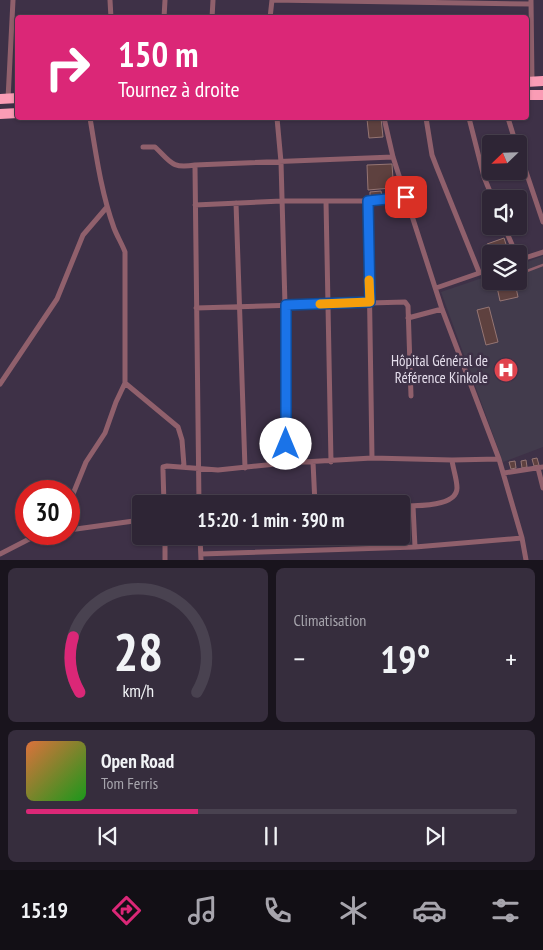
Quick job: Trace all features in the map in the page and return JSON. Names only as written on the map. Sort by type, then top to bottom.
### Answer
[{"type":"highway","points":[[529,95],[543,95]]},
{"type":"highway","points":[[0,114],[15,113]]},
{"type":"street","points":[[9,99],[13,0]]},
{"type":"street","points":[[110,0],[111,15]]},
{"type":"street","points":[[164,15],[165,0]]},
{"type":"street","points":[[212,15],[213,0]]},
{"type":"street","points":[[270,15],[272,0],[531,2],[529,47],[534,82]]},
{"type":"street","points":[[79,480],[86,462],[105,433],[125,383],[125,252],[116,234],[107,207],[96,158],[90,120]]},
{"type":"street","points":[[277,120],[281,162],[286,305],[286,464]]},
{"type":"street","points":[[384,120],[393,158],[442,309],[504,472],[526,560]]},
{"type":"street","points":[[426,120],[435,161],[479,272]]},
{"type":"street","points":[[470,120],[484,177],[489,190]]},
{"type":"street","points":[[509,120],[513,135]]},
{"type":"street","points":[[143,146],[155,147],[174,166],[181,167],[195,164],[393,158]]},
{"type":"street","points":[[195,164],[199,495]]},
{"type":"street","points":[[528,178],[543,222]]},
{"type":"street","points":[[195,205],[282,201],[368,201],[406,197]]},
{"type":"street","points":[[326,200],[331,462]]},
{"type":"street","points":[[368,201],[372,458]]},
{"type":"street","points":[[236,204],[245,468]]},
{"type":"street","points":[[0,384],[57,299],[83,235],[107,207]]},
{"type":"street","points":[[527,257],[543,252]]},
{"type":"street","points":[[436,288],[482,271]]},
{"type":"street","points":[[196,308],[405,302],[408,306],[411,396]]},
{"type":"street","points":[[408,318],[442,309]]},
{"type":"street","points":[[125,383],[178,427],[182,440],[184,466]]},
{"type":"street","points":[[164,495],[163,468],[167,466],[218,470],[372,458],[499,459]]},
{"type":"street","points":[[414,547],[413,506],[442,502],[455,495],[457,489],[452,460]]},
{"type":"street","points":[[314,462],[315,495]]},
{"type":"street","points":[[504,472],[540,467],[543,488]]},
{"type":"street","points":[[80,528],[132,521]]},
{"type":"street","points":[[201,557],[414,547],[522,538]]},
{"type":"street","points":[[0,554],[17,545]]},
{"type":"street","points":[[165,545],[166,560]]},
{"type":"lane","points":[[527,271],[543,265]]},
{"type":"shaded area","name":"Hôpital Général de Référence Kinkole","points":[[543,256],[543,447],[503,462],[441,292],[482,278],[482,290],[527,290],[527,262]]},
{"type":"building","points":[[367,120],[381,120],[383,137],[369,138]]},
{"type":"building","points":[[392,164],[393,179],[391,179],[391,188],[368,190],[367,165]]},
{"type":"building","points":[[381,191],[382,197],[370,198],[370,192]]},
{"type":"building","points":[[504,238],[506,245],[487,245]]},
{"type":"building","points":[[498,290],[516,290],[518,297],[500,301]]},
{"type":"building","points":[[489,307],[498,342],[486,345],[477,310]]},
{"type":"building","points":[[537,458],[539,465],[534,466],[532,459]]},
{"type":"building","points":[[526,460],[527,467],[522,468],[521,461]]},
{"type":"building","points":[[515,461],[516,468],[511,469],[509,462]]},
{"type":"slow traffic","points":[[320,304],[370,302],[369,280]]},
{"type":"place","name":"Hôpital Général de Référence Kinkole","points":[[506,370]]},
{"type":"route","points":[[286,444],[286,305],[370,302],[368,201],[406,197]]}]
